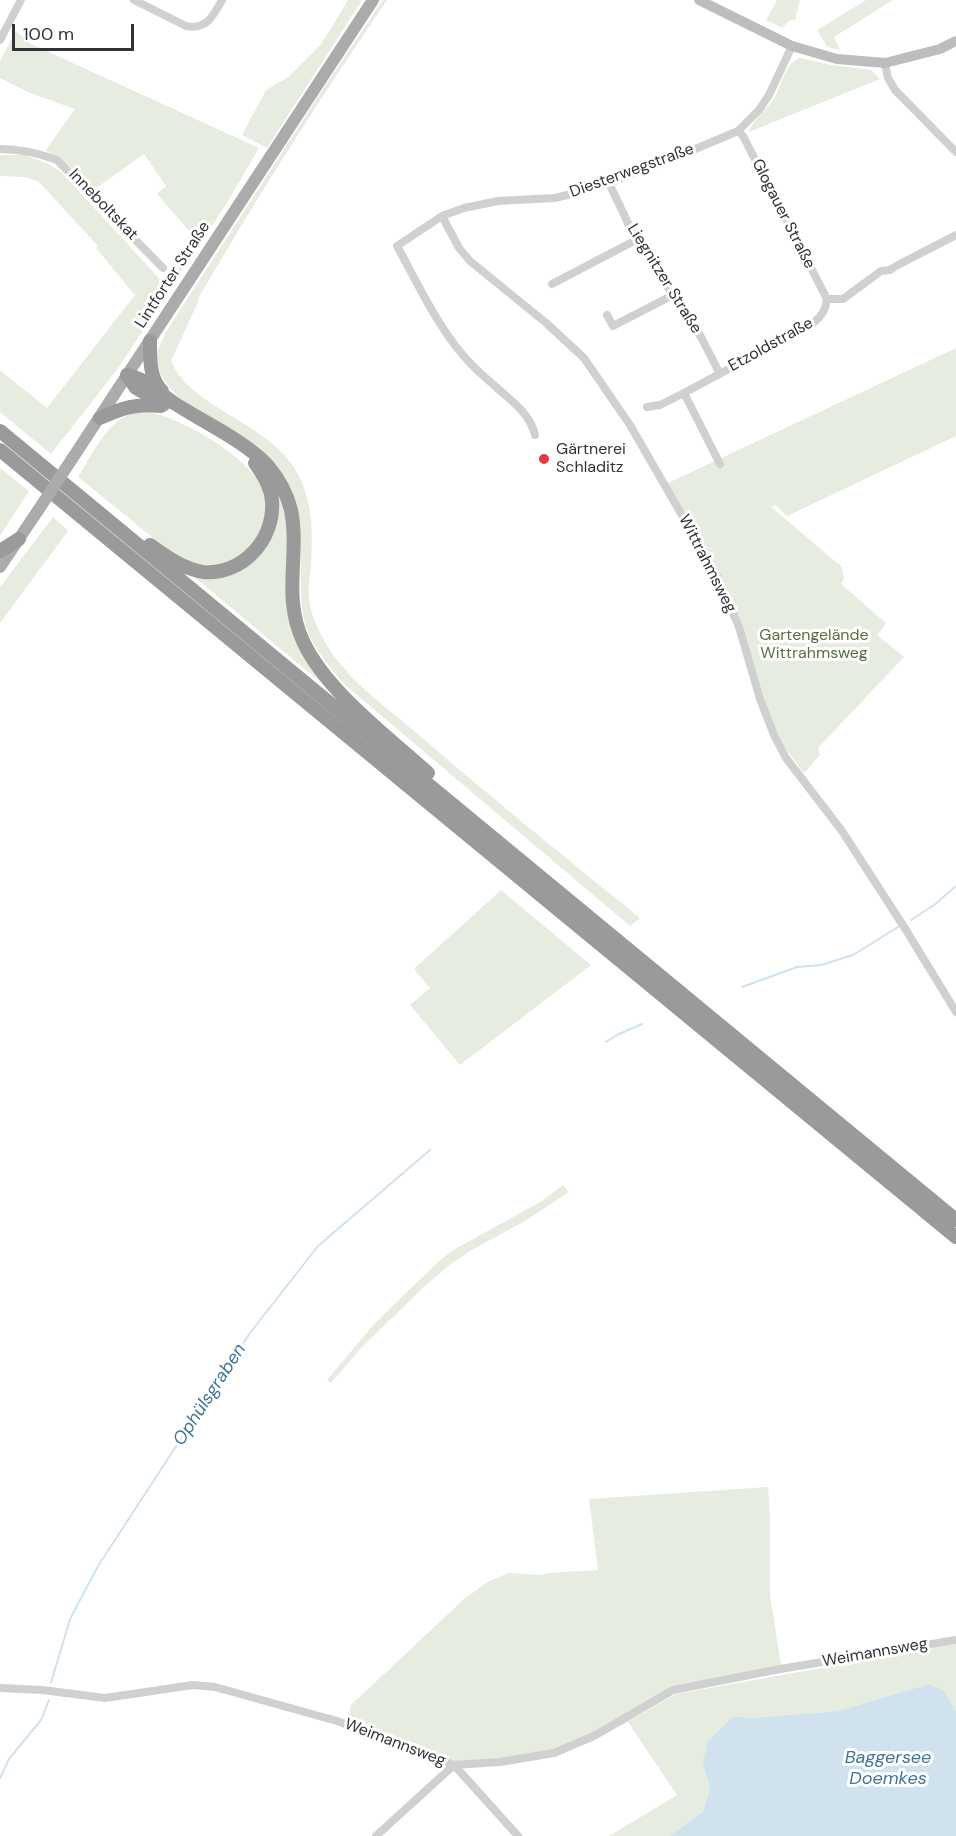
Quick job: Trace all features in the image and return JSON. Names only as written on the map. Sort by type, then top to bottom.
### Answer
[{"type":"highway","points":[[150,340],[151,369],[158,387],[171,405],[240,443],[267,465],[286,494],[294,530],[292,605],[307,650],[326,678],[360,712],[476,816],[493,837]]},
{"type":"highway","points":[[86,502],[118,520],[182,565],[203,572],[223,571],[245,561],[259,547],[268,533],[272,517],[272,499],[267,481],[254,462],[237,448],[171,405],[142,379],[127,375]]},
{"type":"highway","points":[[100,418],[118,410],[144,404],[171,405]]},
{"type":"highway","points":[[0,431],[956,1220]]},
{"type":"highway","points":[[0,450],[956,1237]]},
{"type":"highway","points":[[0,551],[19,539]]},
{"type":"main road","name":"Lintforter Straße","points":[[0,567],[373,0]]},
{"type":"street","points":[[0,40],[21,0]]},
{"type":"street","points":[[134,0],[186,26],[194,27],[202,26],[210,20],[222,0]]},
{"type":"street","points":[[699,0],[792,46],[837,59],[885,63],[940,49],[956,41]]},
{"type":"street","name":"Diesterwegstraße","points":[[536,435],[533,425],[518,406],[475,368],[454,344],[442,327],[397,246],[442,216],[464,208],[498,201],[555,198],[609,183],[738,131],[759,110],[769,95],[792,46]]},
{"type":"street","points":[[885,63],[888,78],[895,90],[952,142],[956,152]]},
{"type":"street","name":"Glogauer Straße","points":[[738,131],[748,146],[827,299]]},
{"type":"street","name":"Inneboltskat","points":[[0,149],[24,150],[57,160],[163,268]]},
{"type":"street","name":"Liegnitzer Straße","points":[[609,183],[636,240],[701,337],[720,374]]},
{"type":"street","name":"Wittrahmsweg","points":[[442,216],[459,248],[470,261],[584,357],[630,425],[721,585],[739,627],[760,699],[786,758],[842,831],[956,1012]]},
{"type":"street","points":[[827,299],[843,299],[881,271],[890,270],[956,235]]},
{"type":"street","points":[[552,284],[636,240]]},
{"type":"street","points":[[607,315],[614,326],[673,295]]},
{"type":"street","name":"Etzoldstraße","points":[[647,407],[660,405],[684,393],[809,326],[820,318],[827,299]]},
{"type":"street","points":[[684,393],[720,464]]},
{"type":"street","name":"Weimannsweg","points":[[0,1688],[42,1690],[105,1698],[193,1685],[214,1687],[337,1721],[454,1766],[500,1762],[554,1753],[594,1736],[673,1690],[797,1666],[956,1640]]},
{"type":"street","points":[[376,1836],[454,1766],[518,1836]]},
{"type":"green space","points":[[348,0],[362,0],[267,148],[242,135],[266,90],[287,78],[322,43]]},
{"type":"green space","points":[[383,0],[387,0],[290,147],[221,259],[199,297],[171,361],[194,391],[264,437],[280,450],[300,477],[308,501],[311,527],[309,598],[316,625],[332,654],[381,704],[640,918],[630,926],[344,684],[327,664],[306,627],[302,601],[298,517],[289,486],[268,457],[182,400],[168,386],[158,368],[158,351],[166,332]]},
{"type":"green space","points":[[777,0],[800,0],[795,20],[790,20],[782,28],[766,20]]},
{"type":"green space","points":[[866,0],[893,0],[834,37],[840,50],[827,47],[817,30]]},
{"type":"green space","points":[[16,31],[31,44],[259,148],[225,206],[179,275],[174,268],[197,240],[157,194],[166,186],[144,154],[92,191],[77,173],[45,151],[75,109],[30,93],[0,78],[0,61]]},
{"type":"green space","points":[[801,58],[831,65],[871,70],[880,79],[749,132],[775,97],[791,64]]},
{"type":"green space","points":[[0,155],[25,155],[61,172],[170,290],[116,371],[51,454],[0,412],[0,370],[47,408],[135,295],[96,248],[98,246],[38,181],[24,177],[0,176]]},
{"type":"green space","name":"Gartengelände Wittrahmsweg","points":[[956,348],[956,436],[787,516],[775,505],[771,507],[842,567],[844,579],[841,584],[886,623],[877,635],[904,657],[818,748],[820,755],[804,773],[780,741],[773,725],[732,600],[668,483]]},
{"type":"green space","points":[[150,412],[182,424],[218,444],[250,470],[260,485],[266,499],[265,523],[254,544],[237,559],[223,564],[207,565],[192,562],[174,554],[78,477],[111,427],[129,415]]},
{"type":"green space","points":[[266,467],[288,510],[290,605],[330,686],[324,685],[186,570],[248,565],[264,550],[272,535]]},
{"type":"green space","points":[[0,468],[29,491],[0,536]]},
{"type":"green space","points":[[53,517],[68,531],[0,623],[0,587]]},
{"type":"green space","points":[[501,890],[591,965],[460,1065],[410,1005],[430,988],[414,969]]},
{"type":"green space","points":[[563,1185],[569,1192],[525,1221],[452,1263],[363,1346],[331,1383],[327,1380],[374,1324],[438,1262],[453,1250],[542,1201]]},
{"type":"green space","points":[[768,1487],[770,1595],[781,1665],[672,1686],[632,1719],[676,1694],[956,1644],[956,1711],[943,1690],[929,1684],[838,1711],[751,1718],[734,1716],[703,1764],[710,1789],[703,1812],[670,1836],[609,1836],[677,1795],[628,1722],[559,1755],[456,1762],[347,1721],[351,1705],[463,1600],[486,1583],[508,1573],[540,1575],[598,1570],[589,1499]]},
{"type":"water","name":"Baggersee Doemkes","points":[[929,1684],[943,1690],[956,1711],[956,1836],[670,1836],[703,1812],[710,1789],[703,1764],[708,1741],[734,1716],[751,1718],[838,1711]]},
{"type":"waterway","name":"Ophülsgraben","points":[[911,920],[934,905],[956,886]]},
{"type":"waterway","name":"Ophülsgraben","points":[[742,987],[797,967],[821,965],[853,955],[898,927]]},
{"type":"waterway","name":"Ophülsgraben","points":[[606,1042],[642,1024]]},
{"type":"waterway","name":"Ophülsgraben","points":[[51,1683],[70,1619],[98,1566],[250,1333],[318,1246],[430,1150]]},
{"type":"waterway","name":"Ophülsgraben","points":[[0,1778],[9,1759],[41,1720],[49,1700]]},
{"type":"place","name":"Gärtnerei Schladitz","points":[[544,459]]}]
